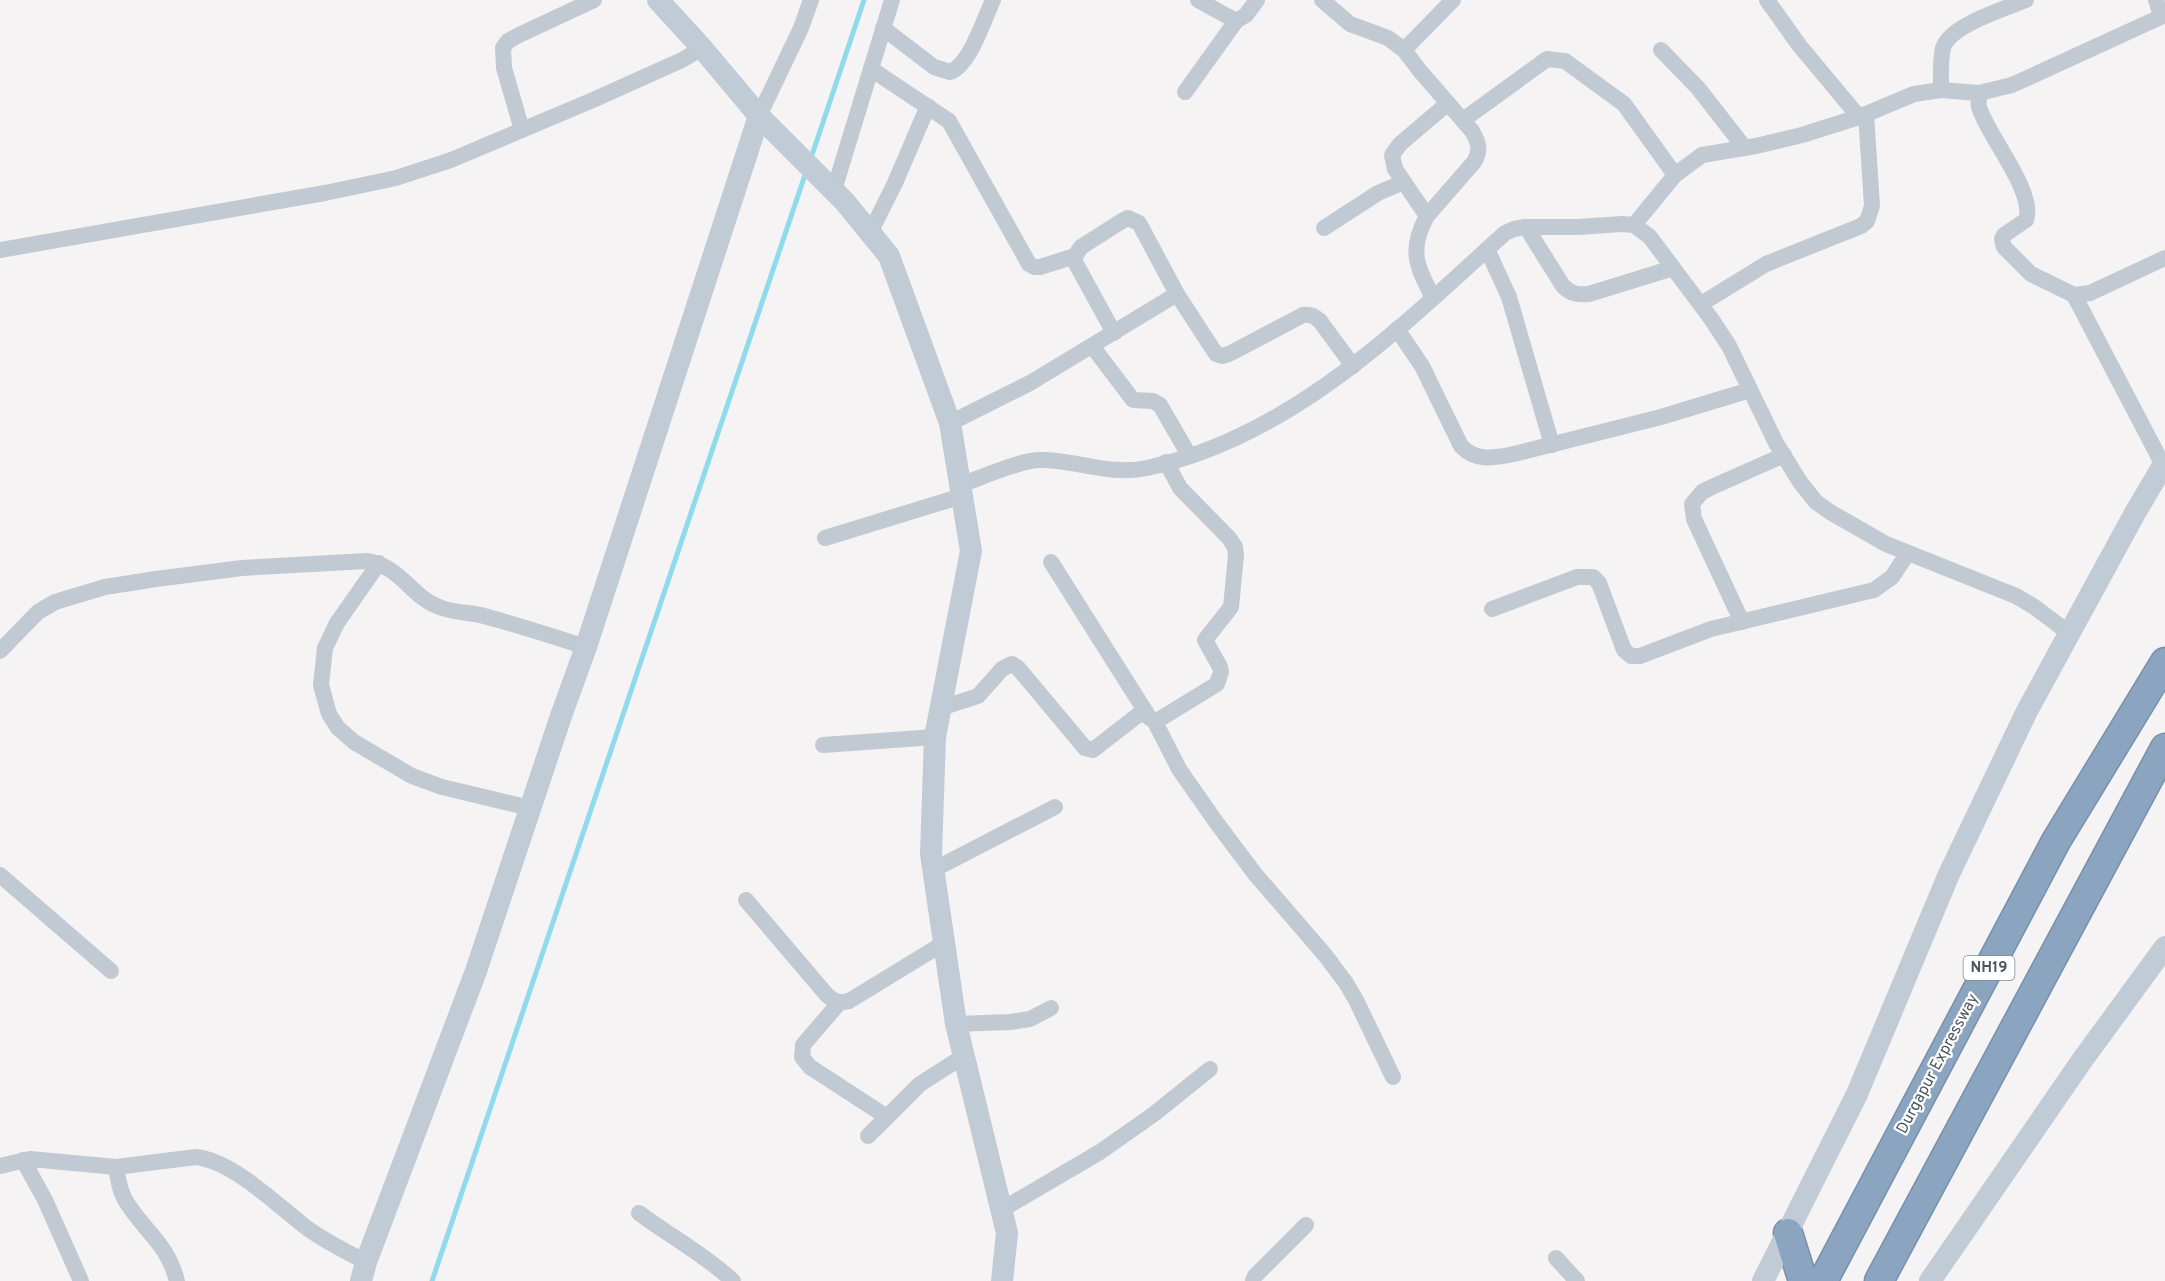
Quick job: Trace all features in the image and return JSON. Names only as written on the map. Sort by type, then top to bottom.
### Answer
[{"type":"highway","name":"Durgapur Expressway","points":[[1823,1281],[2056,841],[2165,662]]},
{"type":"highway","name":"NH19","points":[[1879,1281],[2165,748]]},
{"type":"highway","points":[[1788,1233],[1803,1281]]},
{"type":"street","points":[[522,130],[504,68],[503,48],[508,41],[519,35],[594,0]]},
{"type":"street","points":[[658,0],[765,122],[830,186],[889,256],[950,423],[971,551],[935,737],[931,855],[956,1024],[1007,1233],[1002,1281]]},
{"type":"street","points":[[0,1166],[30,1159],[116,1167],[196,1157],[214,1160],[264,1192],[364,1271],[476,972],[765,122],[811,0]]},
{"type":"street","points":[[830,186],[871,69],[892,0]]},
{"type":"street","points":[[883,28],[934,67],[950,72],[959,66],[971,49],[993,0]]},
{"type":"street","points":[[1198,0],[1236,21]]},
{"type":"street","points":[[1185,92],[1236,21],[1246,15],[1257,0]]},
{"type":"street","points":[[1322,0],[1350,24],[1388,38],[1404,50],[1463,120],[1477,141],[1479,155],[1427,216],[1422,225],[1415,253],[1417,263],[1433,298]]},
{"type":"street","points":[[1404,50],[1453,0]]},
{"type":"street","points":[[1701,304],[1766,264],[1862,226],[1868,221],[1872,206],[1862,116],[1799,45],[1767,0]]},
{"type":"street","points":[[1941,90],[1943,46],[1950,37],[1968,25],[2026,0]]},
{"type":"street","points":[[1634,225],[1675,175],[1702,155],[1802,135],[1862,116],[1914,94],[1941,90],[1979,93],[2012,85],[2161,10]]},
{"type":"street","points":[[0,250],[326,193],[396,178],[451,160],[522,130],[653,73],[702,48]]},
{"type":"street","points":[[1661,50],[1698,88],[1744,147]]},
{"type":"street","points":[[1463,120],[1547,59],[1564,61],[1624,104],[1675,175]]},
{"type":"street","points":[[871,69],[949,121],[958,133],[1029,264],[1040,267],[1075,256]]},
{"type":"street","points":[[1979,93],[1980,108],[2018,181],[2028,207],[2026,220],[2002,238],[2004,247],[2031,274],[2074,295],[2090,293],[2165,258]]},
{"type":"street","points":[[1427,216],[1404,182],[1392,161],[1392,155],[1395,149],[1448,104]]},
{"type":"street","points":[[870,233],[928,106]]},
{"type":"street","points":[[1324,228],[1378,193],[1404,182]]},
{"type":"street","points":[[1113,333],[1075,262],[1075,256],[1076,251],[1128,218],[1139,223],[1177,294],[1216,354],[1222,356],[1308,314],[1320,321],[1353,366]]},
{"type":"street","points":[[825,538],[961,491],[1035,460],[1053,460],[1110,470],[1133,470],[1189,455],[1228,440],[1283,413],[1335,380],[1433,298],[1505,233],[1526,227],[1622,224],[1634,225],[1650,237],[1701,304],[1729,346],[1784,455],[1800,482],[1816,502],[1830,512],[1908,553],[2016,596],[2069,633]]},
{"type":"street","points":[[1526,227],[1563,286],[1569,292],[1578,295],[1589,294],[1672,268]]},
{"type":"street","points":[[1487,249],[1509,297],[1552,445]]},
{"type":"street","points":[[950,423],[1030,382],[1177,294]]},
{"type":"street","points":[[1763,1281],[1857,1094],[1949,874],[2027,711],[2164,463],[2074,295]]},
{"type":"street","points":[[1397,329],[1422,366],[1456,437],[1468,454],[1479,457],[1495,458],[1552,445],[1661,417],[1750,390]]},
{"type":"street","points":[[1092,346],[1133,399],[1153,401],[1160,405],[1189,455]]},
{"type":"street","points":[[1742,622],[1694,519],[1692,504],[1702,492],[1784,455]]},
{"type":"street","points":[[1152,719],[1212,688],[1220,679],[1220,667],[1205,640],[1231,607],[1236,555],[1235,547],[1229,538],[1180,488],[1166,462]]},
{"type":"street","points":[[1492,609],[1576,577],[1593,577],[1599,583],[1621,645],[1631,656],[1640,656],[1703,632],[1874,590],[1892,577],[1908,553]]},
{"type":"street","points":[[0,651],[38,612],[55,602],[105,587],[166,577],[282,564],[367,561],[379,563],[396,572],[437,607],[481,615],[586,647]]},
{"type":"street","points":[[1051,562],[1152,719],[1179,769],[1265,887],[1325,955],[1352,992],[1393,1077]]},
{"type":"street","points":[[379,563],[337,622],[325,648],[321,685],[329,714],[338,728],[354,742],[412,776],[442,788],[530,808]]},
{"type":"street","points":[[941,708],[978,696],[1002,669],[1012,664],[1090,751],[1138,715],[1145,714],[1152,719]]},
{"type":"street","points":[[823,745],[935,737]]},
{"type":"street","points":[[933,870],[1054,807]]},
{"type":"street","points":[[0,874],[111,970]]},
{"type":"street","points":[[746,900],[831,1000],[839,1003],[849,1001],[944,943]]},
{"type":"street","points":[[1929,1281],[2083,1059],[2165,947]]},
{"type":"street","points":[[839,1003],[802,1046],[802,1056],[810,1067],[887,1117]]},
{"type":"street","points":[[956,1024],[1030,1019],[1051,1008]]},
{"type":"street","points":[[868,1136],[920,1084],[964,1056]]},
{"type":"street","points":[[1001,1210],[1100,1152],[1146,1120],[1210,1069]]},
{"type":"street","points":[[23,1160],[45,1200],[81,1281]]},
{"type":"street","points":[[116,1167],[120,1187],[127,1204],[164,1248],[177,1281]]},
{"type":"street","points":[[639,1213],[734,1281]]},
{"type":"street","points":[[1253,1281],[1255,1276],[1306,1225]]},
{"type":"street","points":[[1556,1258],[1577,1281]]},
{"type":"waterway","points":[[811,158],[864,0]]},
{"type":"waterway","points":[[432,1281],[806,172]]}]
